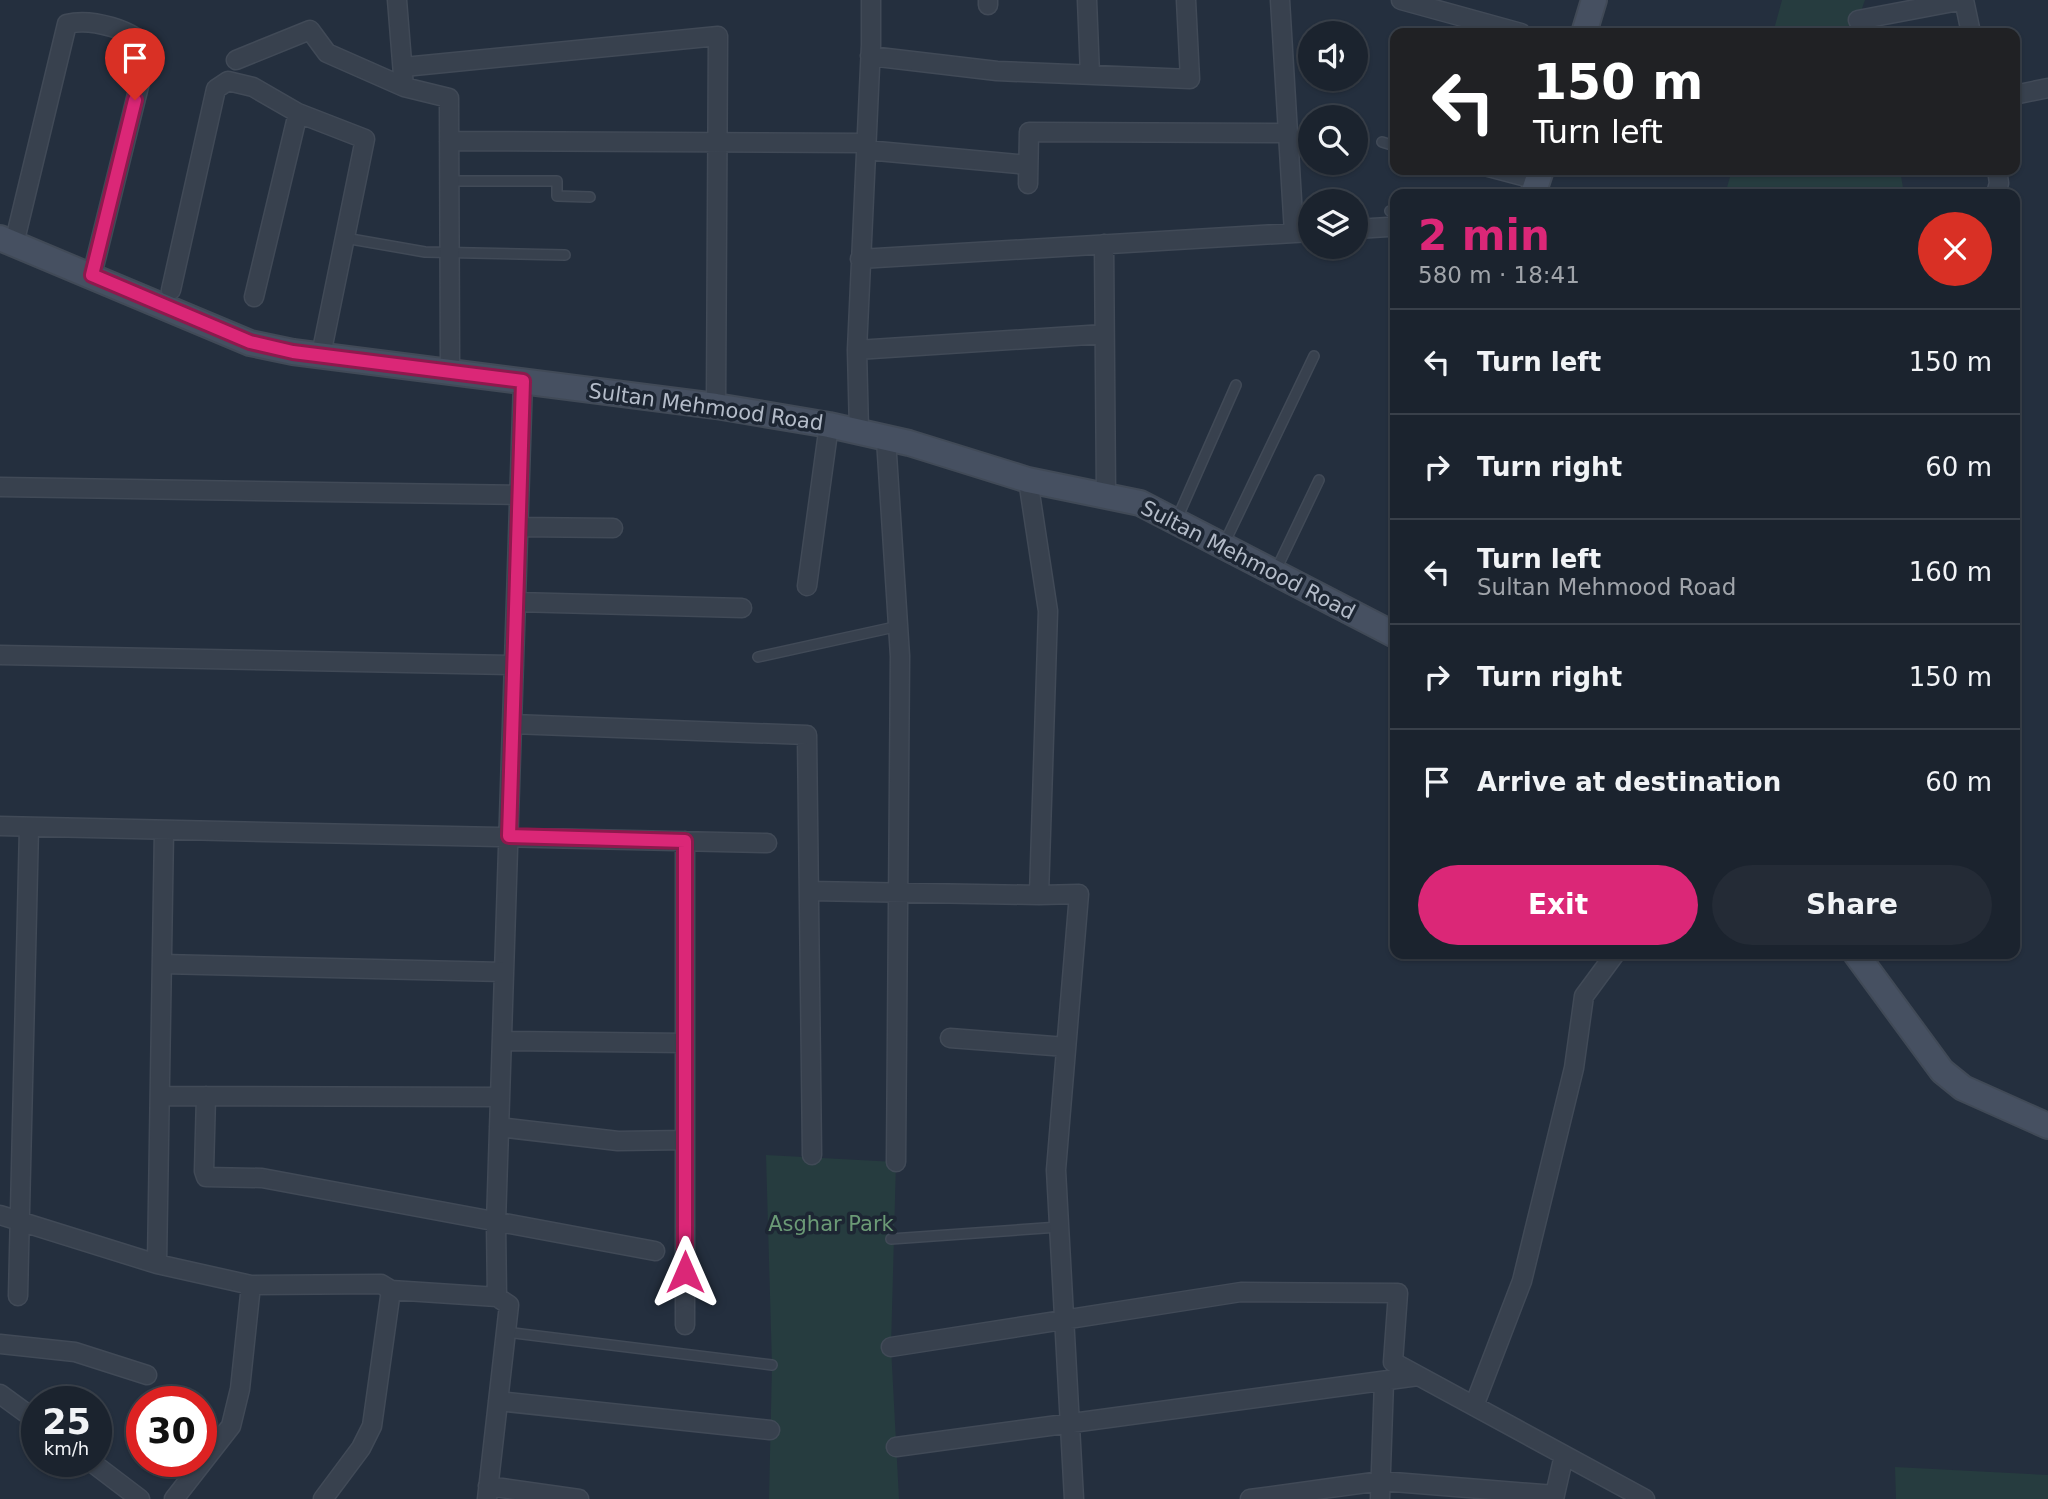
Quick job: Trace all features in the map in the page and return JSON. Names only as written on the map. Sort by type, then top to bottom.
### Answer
[{"type":"street","points":[[397,0],[404,87]]},
{"type":"street","points":[[859,431],[857,350],[871,0]]},
{"type":"street","points":[[1087,0],[1090,75]]},
{"type":"street","points":[[870,56],[997,71],[1190,79],[1186,0]]},
{"type":"street","points":[[1280,0],[1288,133],[1298,204]]},
{"type":"street","points":[[1401,0],[1429,4],[1505,28]]},
{"type":"street","points":[[1586,28],[1594,0]]},
{"type":"street","points":[[1858,20],[1964,0],[1969,28]]},
{"type":"street","points":[[7,241],[67,24],[79,21],[127,32],[142,41],[148,50],[92,275]]},
{"type":"street","points":[[236,60],[310,30],[327,53],[404,87],[449,98],[450,370]]},
{"type":"street","points":[[404,67],[718,36],[716,406]]},
{"type":"street","points":[[171,290],[216,89],[228,80],[253,87],[298,113],[365,139],[321,355]]},
{"type":"street","points":[[2020,94],[2048,88]]},
{"type":"street","points":[[254,297],[298,113]]},
{"type":"street","points":[[1028,184],[1029,132],[1288,133]]},
{"type":"street","points":[[449,141],[716,142],[866,146],[1028,165]]},
{"type":"street","points":[[1368,225],[1390,217]]},
{"type":"street","points":[[860,259],[1298,232]]},
{"type":"street","name":"Sultan Mehmood Road","points":[[7,241],[250,342],[293,352],[716,406],[829,425],[909,443],[1028,480],[1140,503],[1390,632]]},
{"type":"street","points":[[1104,244],[1106,495]]},
{"type":"street","points":[[857,350],[1104,334]]},
{"type":"street","points":[[497,1297],[496,1223],[523,381]]},
{"type":"street","points":[[807,586],[829,425]]},
{"type":"street","points":[[886,439],[900,656],[896,1162]]},
{"type":"street","points":[[1028,480],[1048,611],[1039,895]]},
{"type":"street","points":[[0,486],[519,495]]},
{"type":"street","points":[[519,527],[613,528]]},
{"type":"street","points":[[516,602],[742,608]]},
{"type":"street","points":[[0,654],[514,665]]},
{"type":"street","points":[[512,724],[807,735],[812,1156]]},
{"type":"street","points":[[0,826],[767,842]]},
{"type":"street","points":[[18,1296],[29,827]]},
{"type":"street","points":[[158,1264],[164,830]]},
{"type":"street","points":[[685,841],[685,1325]]},
{"type":"street","points":[[809,891],[1079,894],[1056,1170],[1074,1499]]},
{"type":"street","points":[[1474,1406],[1522,1281],[1574,1068],[1584,996],[1611,959]]},
{"type":"street","points":[[1860,959],[1942,1071],[1964,1088],[2048,1126]]},
{"type":"street","points":[[162,964],[504,972]]},
{"type":"street","points":[[950,1038],[1066,1047]]},
{"type":"street","points":[[502,1041],[685,1043]]},
{"type":"street","points":[[160,1096],[500,1097]]},
{"type":"street","points":[[206,1096],[206,1177],[262,1178],[655,1251]]},
{"type":"street","points":[[499,1127],[618,1141],[685,1140]]},
{"type":"street","points":[[0,1214],[158,1264],[251,1285],[382,1284],[391,1290],[497,1297],[509,1305],[487,1492],[579,1499]]},
{"type":"street","points":[[174,1499],[231,1426],[240,1389],[251,1285]]},
{"type":"street","points":[[324,1499],[361,1448],[372,1426],[391,1290]]},
{"type":"street","points":[[891,1347],[1241,1292],[1398,1293],[1393,1362],[1645,1499]]},
{"type":"street","points":[[0,1344],[75,1352],[147,1375]]},
{"type":"street","points":[[897,1447],[1418,1376]]},
{"type":"street","points":[[1380,1490],[1384,1381]]},
{"type":"street","points":[[0,1394],[21,1409]]},
{"type":"street","points":[[498,1401],[770,1430]]},
{"type":"street","points":[[1250,1499],[1380,1490],[1555,1497],[1564,1455]]},
{"type":"street","points":[[111,1477],[140,1499]]},
{"type":"lane","points":[[1382,142],[1390,144]]},
{"type":"lane","points":[[1503,175],[1537,183]]},
{"type":"lane","points":[[449,181],[557,181],[557,196],[590,197]]},
{"type":"lane","points":[[345,237],[425,252],[565,255]]},
{"type":"lane","points":[[1223,545],[1314,356]]},
{"type":"lane","points":[[1176,521],[1236,385]]},
{"type":"lane","points":[[1275,572],[1319,480]]},
{"type":"lane","points":[[758,657],[899,626]]},
{"type":"lane","points":[[891,1239],[1059,1227]]},
{"type":"lane","points":[[506,1332],[772,1365]]},
{"type":"green space","points":[[1782,0],[1865,0],[1855,28],[1774,28]]},
{"type":"green space","points":[[1731,175],[1901,175],[1903,189],[1726,189]]},
{"type":"green space","name":"Asghar Park","points":[[766,1155],[896,1162],[891,1347],[899,1499],[769,1499],[772,1365]]},
{"type":"green space","points":[[1895,1467],[2048,1475],[2048,1499],[1896,1499]]},
{"type":"route","points":[[135,100],[92,275],[250,342],[293,352],[523,381],[509,836],[685,841],[685,1272]]}]
